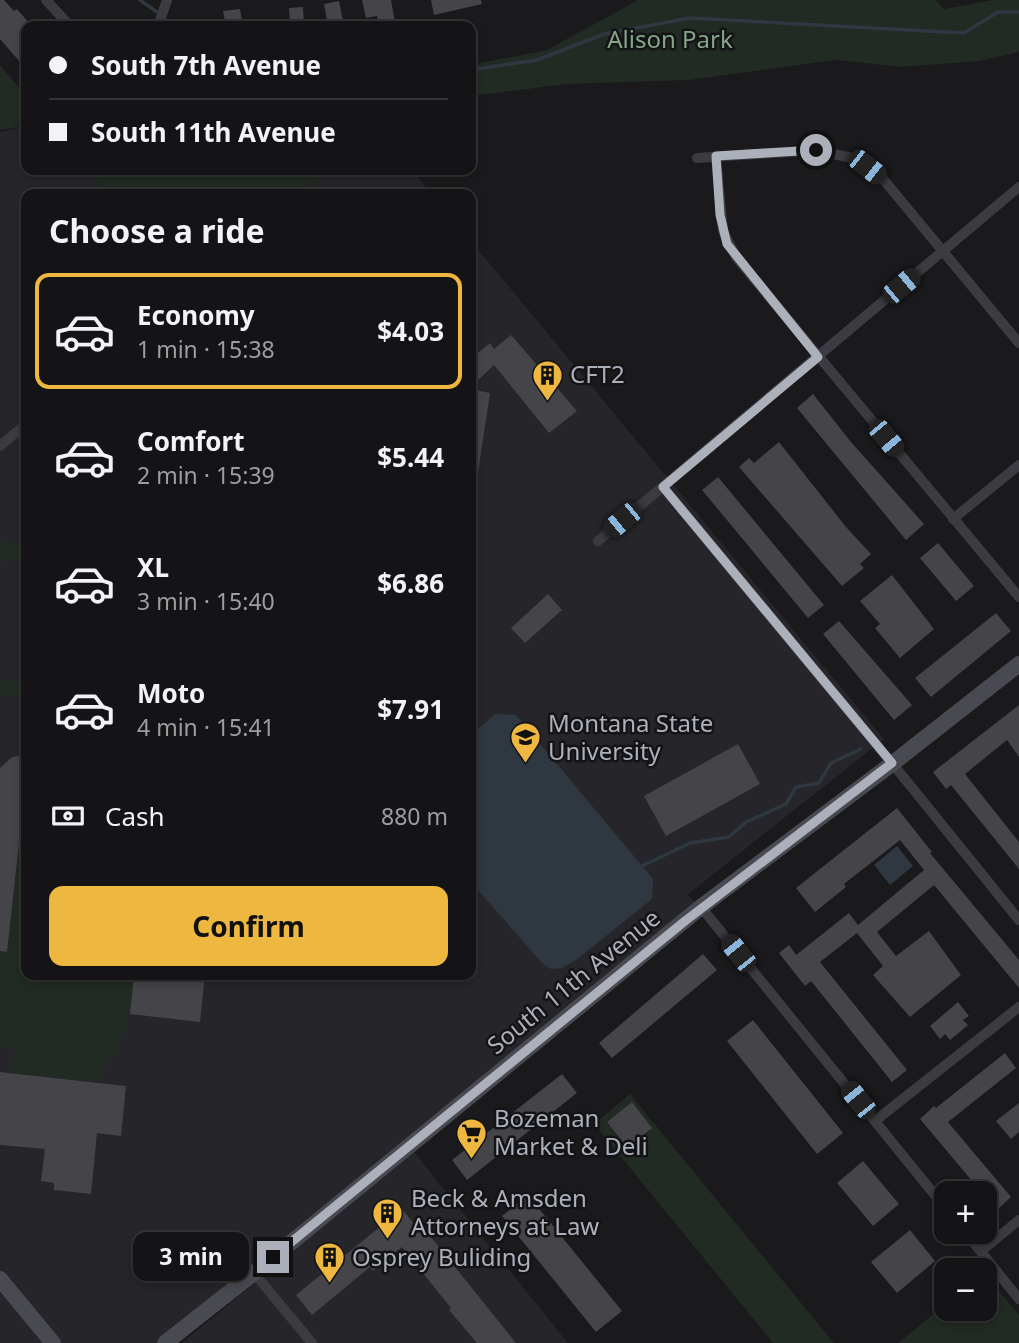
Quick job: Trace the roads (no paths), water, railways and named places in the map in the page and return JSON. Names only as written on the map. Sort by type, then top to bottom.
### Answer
[{"type":"street","points":[[46,0],[65,21]]},
{"type":"street","points":[[160,21],[167,0]]},
{"type":"street","points":[[697,158],[816,150],[852,158],[883,179],[1019,343]]},
{"type":"street","points":[[716,156],[720,215],[727,244],[1019,597]]},
{"type":"street","points":[[598,541],[1019,187]]},
{"type":"street","points":[[0,446],[21,428]]},
{"type":"street","points":[[953,519],[1019,465]]},
{"type":"street","points":[[663,487],[1019,920]]},
{"type":"street","name":"South 11th Avenue","points":[[165,1343],[701,908],[1019,664]]},
{"type":"street","points":[[701,908],[934,1194]]},
{"type":"street","points":[[875,1121],[1019,1007]]},
{"type":"street","points":[[981,1251],[1019,1220]]},
{"type":"street","points":[[975,1244],[1019,1299]]},
{"type":"street","points":[[254,1273],[312,1343]]},
{"type":"street","points":[[0,1279],[53,1343]]},
{"type":"waterway","points":[[140,0],[157,12]]},
{"type":"waterway","points":[[476,69],[537,60],[604,34],[690,18],[964,33],[998,12],[1019,12]]},
{"type":"waterway","points":[[642,866],[690,843],[729,837],[746,822],[786,804],[796,787],[819,783],[831,763],[861,749]]},
{"type":"place","name":"CFT2","points":[[547,402]]},
{"type":"place","name":"Montana State University","points":[[525,765]]},
{"type":"place","name":"Bozeman Market & Deli","points":[[471,1160]]},
{"type":"place","name":"Beck & Amsden Attorneys at Law","points":[[388,1240]]},
{"type":"place","name":"Osprey Buliding","points":[[329,1285]]},
{"type":"park label","name":"Alison Park","points":[[670,40]]}]
